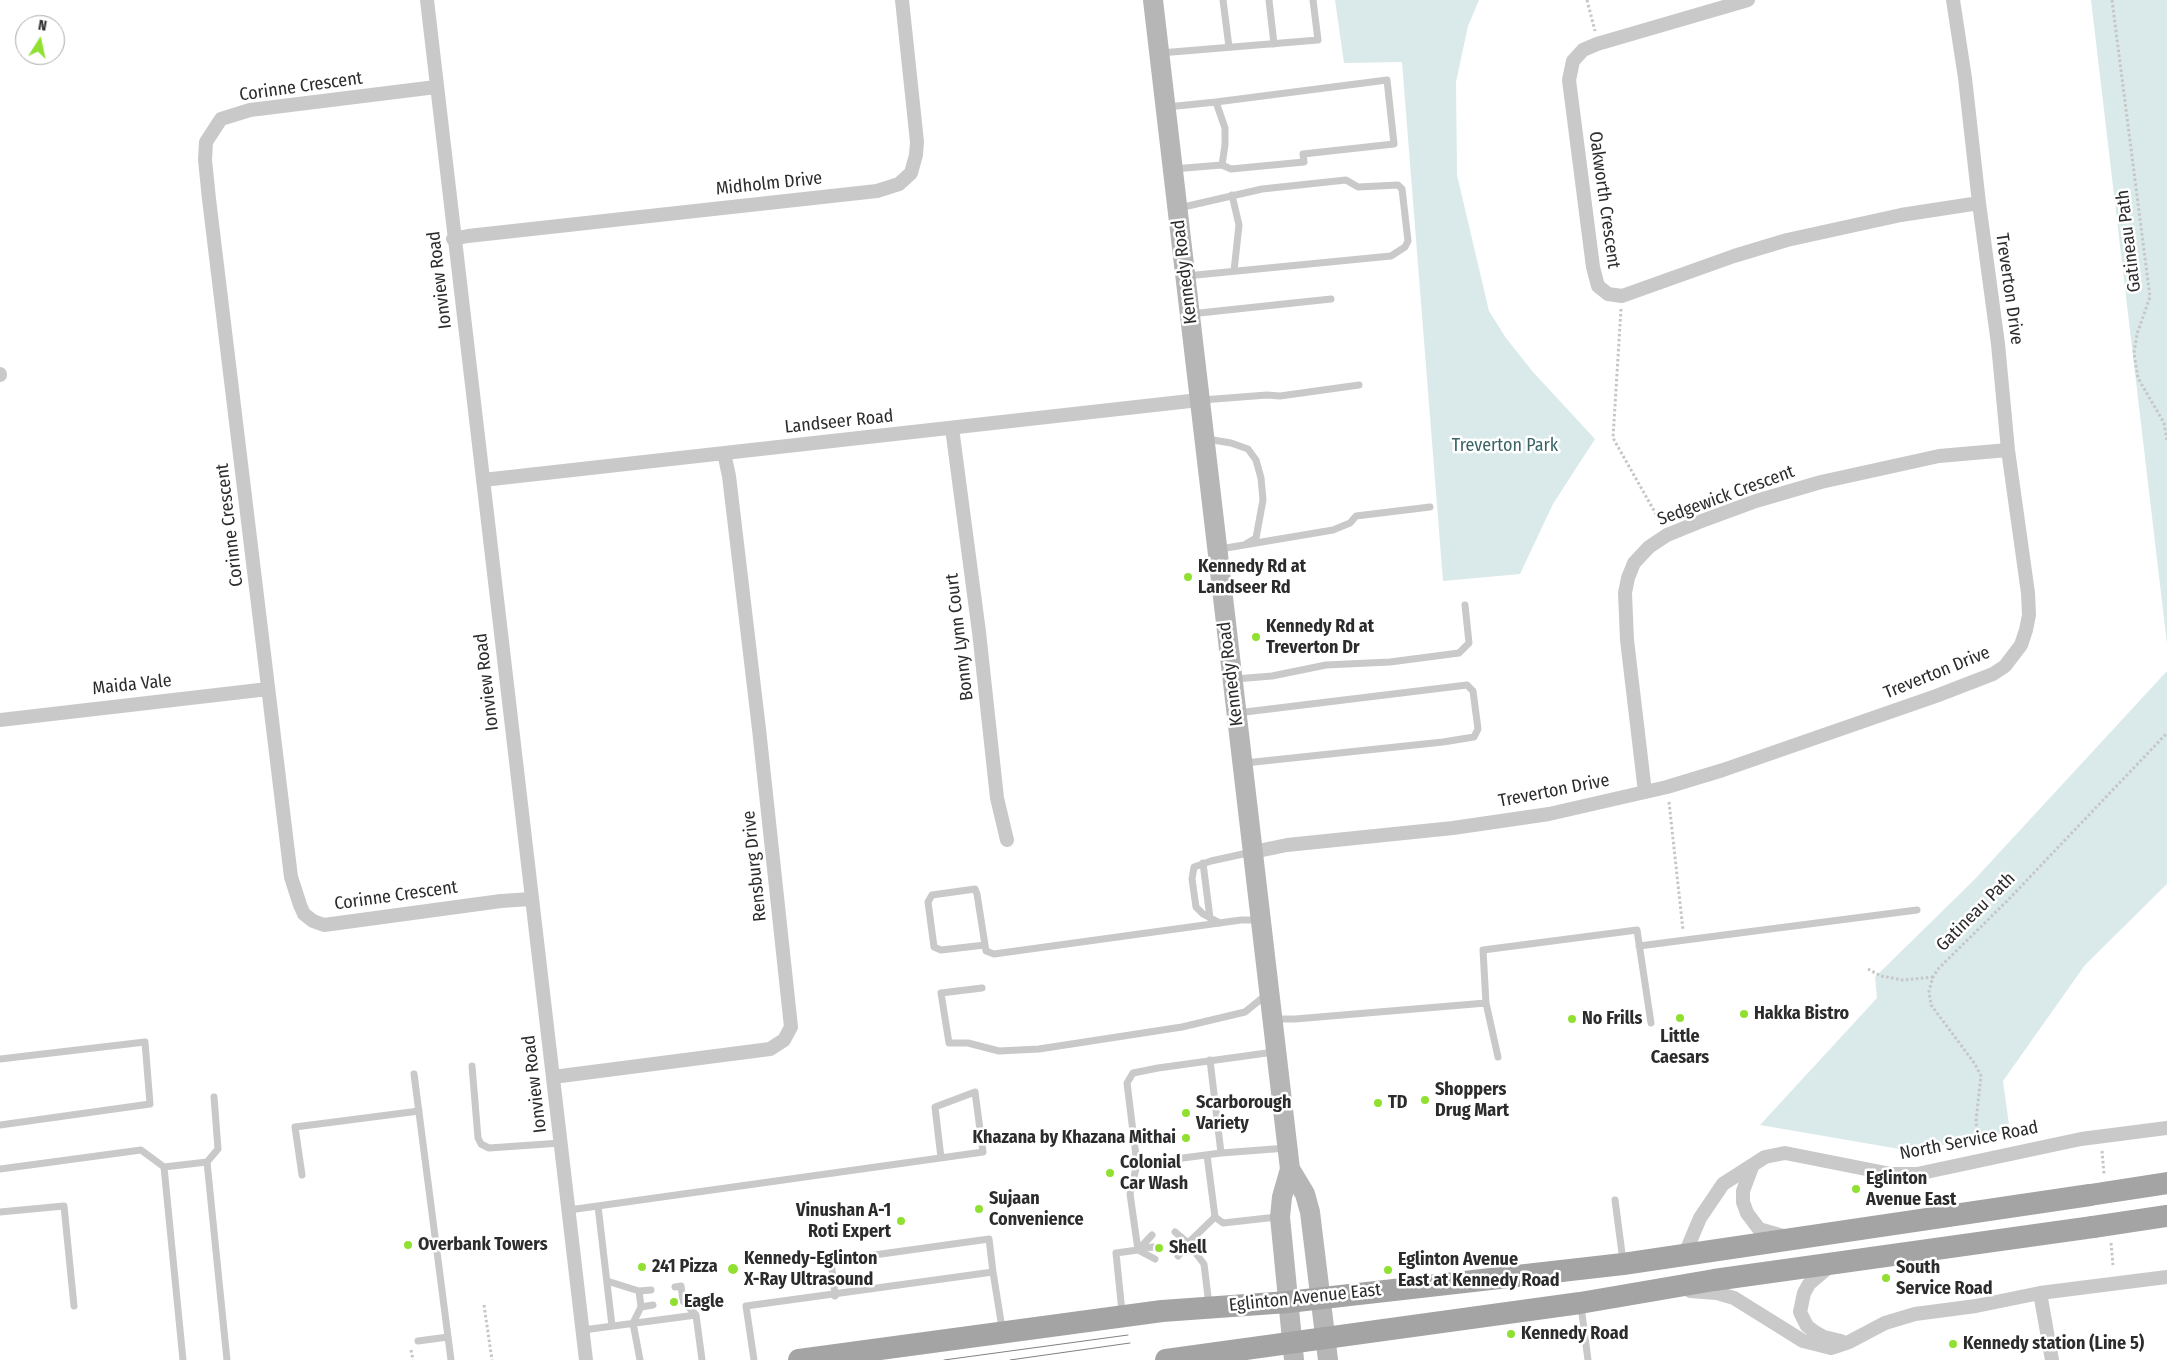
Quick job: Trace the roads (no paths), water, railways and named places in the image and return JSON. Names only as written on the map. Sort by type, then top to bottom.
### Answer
[{"type":"main road","name":"Kennedy Road","points":[[1153,0],[1287,1148],[1290,1169],[1305,1194],[1310,1212],[1322,1298],[1326,1350]]},
{"type":"main road","name":"Kennedy Road","points":[[1290,1169],[1282,1197],[1280,1217],[1293,1352]]},
{"type":"main road","name":"Eglinton Avenue East","points":[[799,1360],[1122,1315],[1288,1302],[1623,1264],[2167,1183]]},
{"type":"main road","points":[[1166,1360],[1326,1350],[1714,1280],[2167,1216]]},
{"type":"street","name":"Ionview Road","points":[[427,0],[453,239],[586,1360]]},
{"type":"street","name":"Midholm Drive","points":[[453,239],[878,191],[899,184],[911,173],[916,156],[917,142],[902,0]]},
{"type":"street","name":"Oakworth Crescent","points":[[1748,0],[1598,44],[1583,50],[1573,61],[1568,80],[1592,267],[1598,286],[1608,294],[1622,296],[1734,256],[1786,240],[1901,215],[1979,203]]},
{"type":"street","name":"Treverton Drive","points":[[1253,852],[1287,845],[1445,829],[1549,814],[1667,787],[1742,764],[1936,696],[1993,674],[2005,666],[2021,645],[2029,615],[2026,566],[2008,450],[1998,344],[1965,78],[1953,0]]},
{"type":"street","name":"Corinne Crescent","points":[[436,87],[250,110],[220,119],[206,142],[207,180],[291,877],[304,914],[313,921],[324,925],[501,901],[531,899]]},
{"type":"street","name":"Landseer Road","points":[[483,480],[1200,400]]},
{"type":"street","name":"Bonny Lynn Court","points":[[952,428],[979,632],[997,798],[1007,840]]},
{"type":"street","name":"Sedgewick Crescent","points":[[1645,792],[1627,640],[1625,593],[1634,563],[1649,547],[1667,534],[1756,501],[1821,482],[1939,456],[2008,450]]},
{"type":"street","name":"Rensburg Drive","points":[[553,1077],[770,1050],[784,1040],[791,1027],[757,710],[729,476],[724,453]]},
{"type":"street","name":"Maida Vale","points":[[0,720],[268,689]]},
{"type":"street","name":"North Service Road","points":[[1684,1256],[1700,1218],[1723,1184],[1765,1157],[1786,1154],[1891,1174],[1916,1174],[2081,1139],[2167,1128]]},
{"type":"street","points":[[1752,1167],[1743,1191],[1743,1202],[1746,1212],[1759,1229],[1776,1235],[1798,1238]]},
{"type":"street","points":[[1834,1263],[1809,1284],[1804,1293],[1800,1312],[1807,1326],[1815,1332],[1824,1337],[1849,1342]]},
{"type":"street","points":[[1650,1292],[1702,1291],[1734,1298],[1803,1341],[1830,1348],[1849,1342],[1885,1323],[1915,1314],[1976,1306],[2040,1293],[2167,1277]]},
{"type":"street","points":[[2040,1293],[2052,1360]]},
{"type":"lane","points":[[1223,0],[1229,47]]},
{"type":"lane","points":[[1269,0],[1274,44]]},
{"type":"lane","points":[[1160,53],[1318,40],[1313,0]]},
{"type":"lane","points":[[1166,107],[1387,80],[1394,144],[1303,154],[1304,162],[1231,169],[1222,165],[1173,170]]},
{"type":"lane","points":[[1216,102],[1225,128],[1222,165]]},
{"type":"lane","points":[[1177,208],[1262,189],[1346,180],[1358,187],[1398,185],[1402,188],[1408,241],[1406,247],[1391,256],[1186,276]]},
{"type":"lane","points":[[1232,195],[1239,225],[1234,271]]},
{"type":"lane","points":[[1190,314],[1331,299]]},
{"type":"lane","points":[[1200,400],[1267,395],[1280,396],[1359,386]]},
{"type":"lane","points":[[1204,439],[1231,442],[1248,449],[1256,460],[1261,478],[1263,500],[1261,519],[1256,538],[1244,545]]},
{"type":"lane","points":[[1217,549],[1333,530],[1350,523],[1356,516],[1430,507]]},
{"type":"lane","points":[[1232,679],[1272,676],[1326,664],[1390,662],[1458,653],[1469,643],[1465,605]]},
{"type":"lane","points":[[1236,713],[1467,686],[1474,691],[1478,729],[1474,737],[1443,742],[1242,763]]},
{"type":"lane","points":[[1220,923],[1203,914],[1196,907],[1192,879],[1194,867],[1203,863],[1253,852]]},
{"type":"lane","points":[[1203,863],[1210,918]]},
{"type":"lane","points":[[985,945],[941,950],[934,947],[928,902],[932,895],[975,889],[985,945],[986,951],[994,954],[1220,923],[1261,920]]},
{"type":"lane","points":[[1639,946],[1917,910]]},
{"type":"lane","points":[[1498,1057],[1486,1003],[1483,950],[1637,930],[1651,1023]]},
{"type":"lane","points":[[982,988],[941,993],[948,1043],[968,1043],[999,1051],[1039,1049],[1182,1028],[1246,1012],[1268,993]]},
{"type":"lane","points":[[1271,1019],[1295,1019],[1486,1003]]},
{"type":"lane","points":[[0,1059],[144,1042],[150,1104],[0,1125]]},
{"type":"lane","points":[[1138,1250],[1130,1194],[1137,1164],[1127,1084],[1133,1073],[1210,1060],[1275,1052]]},
{"type":"lane","points":[[1210,1060],[1220,1153]]},
{"type":"lane","points":[[472,1066],[478,1138],[481,1144],[489,1148],[561,1143]]},
{"type":"lane","points":[[414,1074],[451,1360]]},
{"type":"lane","points":[[569,1210],[941,1158],[983,1152],[975,1092],[935,1107],[941,1158]]},
{"type":"lane","points":[[0,1169],[141,1150],[164,1167],[206,1162],[218,1148],[214,1097]]},
{"type":"lane","points":[[302,1176],[295,1127],[419,1111]]},
{"type":"lane","points":[[1137,1164],[1220,1153],[1287,1148]]},
{"type":"lane","points":[[1207,1155],[1215,1218]]},
{"type":"lane","points":[[206,1162],[228,1360]]},
{"type":"lane","points":[[164,1167],[183,1360]]},
{"type":"lane","points":[[1615,1200],[1623,1264]]},
{"type":"lane","points":[[0,1212],[64,1206],[74,1306]]},
{"type":"lane","points":[[598,1206],[612,1326]]},
{"type":"lane","points":[[1215,1218],[1223,1223],[1280,1217]]},
{"type":"lane","points":[[1178,1256],[1188,1243],[1215,1218]]},
{"type":"lane","points":[[1175,1232],[1188,1243],[1204,1264],[1209,1308]]},
{"type":"lane","points":[[1138,1250],[1152,1235]]},
{"type":"lane","points":[[834,1296],[831,1261],[989,1239],[1003,1332]]},
{"type":"lane","points":[[1176,1244],[1188,1243]]},
{"type":"lane","points":[[1122,1315],[1116,1253],[1154,1247]]},
{"type":"lane","points":[[1138,1250],[1155,1259]]},
{"type":"lane","points":[[754,1360],[746,1306],[834,1296],[993,1272]]},
{"type":"lane","points":[[607,1282],[639,1291],[651,1290]]},
{"type":"lane","points":[[675,1287],[681,1286],[680,1301],[696,1315],[702,1360]]},
{"type":"lane","points":[[639,1291],[641,1307],[633,1323],[640,1360]]},
{"type":"lane","points":[[1580,1303],[1588,1360]]},
{"type":"lane","points":[[641,1307],[653,1305]]},
{"type":"lane","points":[[583,1330],[696,1315]]},
{"type":"lane","points":[[418,1341],[448,1337]]},
{"type":"tram line","points":[[944,1360],[1128,1335]]},
{"type":"tram line","points":[[1010,1360],[1130,1343]]},
{"type":"place","name":"Kennedy Rd at Landseer Rd","points":[[1188,577]]},
{"type":"place","name":"Kennedy Rd at Treverton Dr","points":[[1256,637]]},
{"type":"place","name":"Hakka Bistro","points":[[1744,1014]]},
{"type":"place","name":"Little Caesars","points":[[1680,1018]]},
{"type":"place","name":"No Frills","points":[[1572,1019]]},
{"type":"place","name":"Shoppers Drug Mart","points":[[1425,1100]]},
{"type":"place","name":"TD","points":[[1378,1103]]},
{"type":"place","name":"Scarborough Variety","points":[[1186,1113]]},
{"type":"place","name":"Khazana by Khazana Mithai","points":[[1186,1138]]},
{"type":"place","name":"Colonial Car Wash","points":[[1110,1173]]},
{"type":"place","name":"Eglinton Avenue East","points":[[1856,1189]]},
{"type":"place","name":"Sujaan Convenience","points":[[979,1209]]},
{"type":"place","name":"Vinushan A-1 Roti Expert","points":[[901,1221]]},
{"type":"place","name":"Overbank Towers","points":[[408,1245]]},
{"type":"place","name":"Shell","points":[[1159,1248]]},
{"type":"place","name":"241 Pizza","points":[[642,1267]]},
{"type":"place","name":"Kennedy-Eglinton X-Ray Ultrasound","points":[[733,1269]]},
{"type":"place","name":"Eglinton Avenue East at Kennedy Road","points":[[1388,1270]]},
{"type":"place","name":"South Service Road","points":[[1886,1278]]},
{"type":"place","name":"Eagle","points":[[674,1302]]},
{"type":"place","name":"Kennedy Road","points":[[1511,1334]]},
{"type":"place","name":"Kennedy station (Line 5)","points":[[1953,1344]]},
{"type":"park label","name":"Treverton Park","points":[[1505,446]]}]
